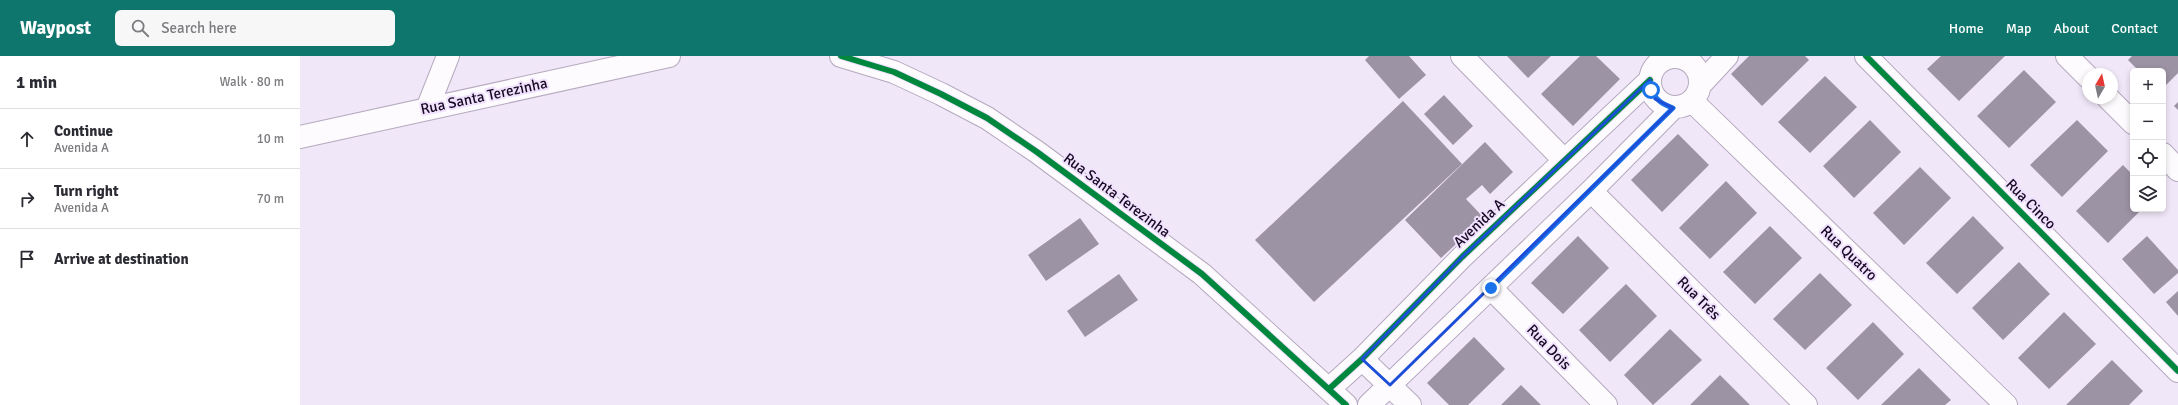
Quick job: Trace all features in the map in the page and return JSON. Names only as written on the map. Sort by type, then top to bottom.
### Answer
[{"type":"street","points":[[427,109],[448,56]]},
{"type":"street","name":"Rua Santa Terezinha","points":[[300,137],[669,56]]},
{"type":"street","name":"Rua Santa Terezinha","points":[[841,56],[894,72],[941,94],[986,118],[1037,152],[1202,274],[1346,405]]},
{"type":"street","points":[[1462,56],[1564,160]]},
{"type":"street","points":[[1369,405],[1689,98],[1727,56]]},
{"type":"street","name":"Rua Cinco","points":[[1866,56],[2178,371]]},
{"type":"street","points":[[2068,56],[2082,71]]},
{"type":"street","points":[[1687,59],[1695,65],[1700,74],[1689,98],[1664,105],[1656,99],[1651,90],[1663,62],[1687,59]]},
{"type":"street","name":"Avenida A","points":[[1329,389],[1362,358],[1462,257],[1564,160],[1663,62]]},
{"type":"street","name":"Rua Quatro","points":[[1689,98],[2006,405]]},
{"type":"street","points":[[2114,104],[2130,120]]},
{"type":"street","points":[[2166,157],[2178,170]]},
{"type":"street","name":"Rua Três","points":[[1591,191],[1806,405]]},
{"type":"street","name":"Rua Dois","points":[[1491,288],[1606,405]]},
{"type":"street","points":[[1362,358],[1410,405]]},
{"type":"highlighted area","points":[[1650,80],[1655,99],[1673,108],[1390,385],[1362,359],[1462,257]]},
{"type":"building","points":[[1369,56],[1409,56],[1426,75],[1399,99],[1365,60]]},
{"type":"building","points":[[1507,56],[1551,56],[1528,78]]},
{"type":"building","points":[[1580,56],[1596,56],[1620,79],[1573,126],[1541,94]]},
{"type":"building","points":[[1749,56],[1805,56],[1809,60],[1762,106],[1731,74]]},
{"type":"building","points":[[1941,56],[2005,56],[1959,101],[1927,69]]},
{"type":"building","points":[[2132,56],[2178,56],[2178,73],[2166,85],[2166,68],[2136,68],[2128,60]]},
{"type":"building","points":[[2024,70],[2056,102],[2009,148],[1977,116]]},
{"type":"building","points":[[1825,76],[1857,107],[1810,153],[1778,122]]},
{"type":"building","points":[[1444,95],[1473,126],[1453,145],[1424,114]]},
{"type":"building","points":[[1403,101],[1462,164],[1314,302],[1255,240]]},
{"type":"building","points":[[2178,102],[2178,110],[2174,106]]},
{"type":"building","points":[[1870,120],[1901,152],[1854,198],[1823,166]]},
{"type":"building","points":[[2077,120],[2108,151],[2062,197],[2030,165]]},
{"type":"building","points":[[1678,134],[1709,165],[1662,212],[1631,180]]},
{"type":"building","points":[[1485,142],[1513,172],[1490,194],[1482,185],[1466,199],[1484,218],[1441,258],[1405,220]]},
{"type":"building","points":[[2123,165],[2130,172],[2130,212],[2139,212],[2108,243],[2076,211]]},
{"type":"building","points":[[1920,167],[1951,198],[1904,245],[1873,213]]},
{"type":"building","points":[[1726,181],[1757,213],[1710,259],[1679,228]]},
{"type":"building","points":[[1973,216],[2004,248],[1957,294],[1926,263]]},
{"type":"building","points":[[1080,218],[1099,244],[1046,281],[1028,255]]},
{"type":"building","points":[[1770,226],[1802,258],[1755,304],[1723,272]]},
{"type":"building","points":[[1578,236],[1609,268],[1563,314],[1531,283]]},
{"type":"building","points":[[2147,236],[2178,270],[2178,273],[2154,294],[2122,259]]},
{"type":"building","points":[[2019,262],[2050,294],[2003,340],[1972,308]]},
{"type":"building","points":[[1820,273],[1852,305],[1805,350],[1773,319]]},
{"type":"building","points":[[1119,274],[1138,300],[1085,337],[1067,311]]},
{"type":"building","points":[[1626,284],[1657,316],[1610,362],[1579,330]]},
{"type":"building","points":[[2178,291],[2178,316],[2166,302]]},
{"type":"building","points":[[2064,312],[2096,344],[2049,389],[2018,358]]},
{"type":"building","points":[[1873,322],[1904,354],[1858,400],[1826,368]]},
{"type":"building","points":[[1670,329],[1702,360],[1653,405],[1624,375]]},
{"type":"building","points":[[1474,337],[1505,369],[1468,405],[1449,405],[1427,383]]},
{"type":"building","points":[[2112,360],[2143,391],[2129,405],[2066,405]]},
{"type":"building","points":[[1919,368],[1951,400],[1945,405],[1881,405]]},
{"type":"building","points":[[1720,375],[1750,405],[1690,405]]},
{"type":"building","points":[[1521,385],[1541,405],[1501,405]]},
{"type":"cycle path","points":[[841,56],[894,72],[941,94],[987,118],[1037,152],[1202,274],[1346,405]]},
{"type":"cycle path","points":[[1866,56],[2178,371]]},
{"type":"cycle path","points":[[1329,389],[1362,359],[1462,257],[1650,80]]},
{"type":"route","points":[[1491,288],[1591,191],[1673,108],[1664,105],[1656,99],[1651,90]]}]
